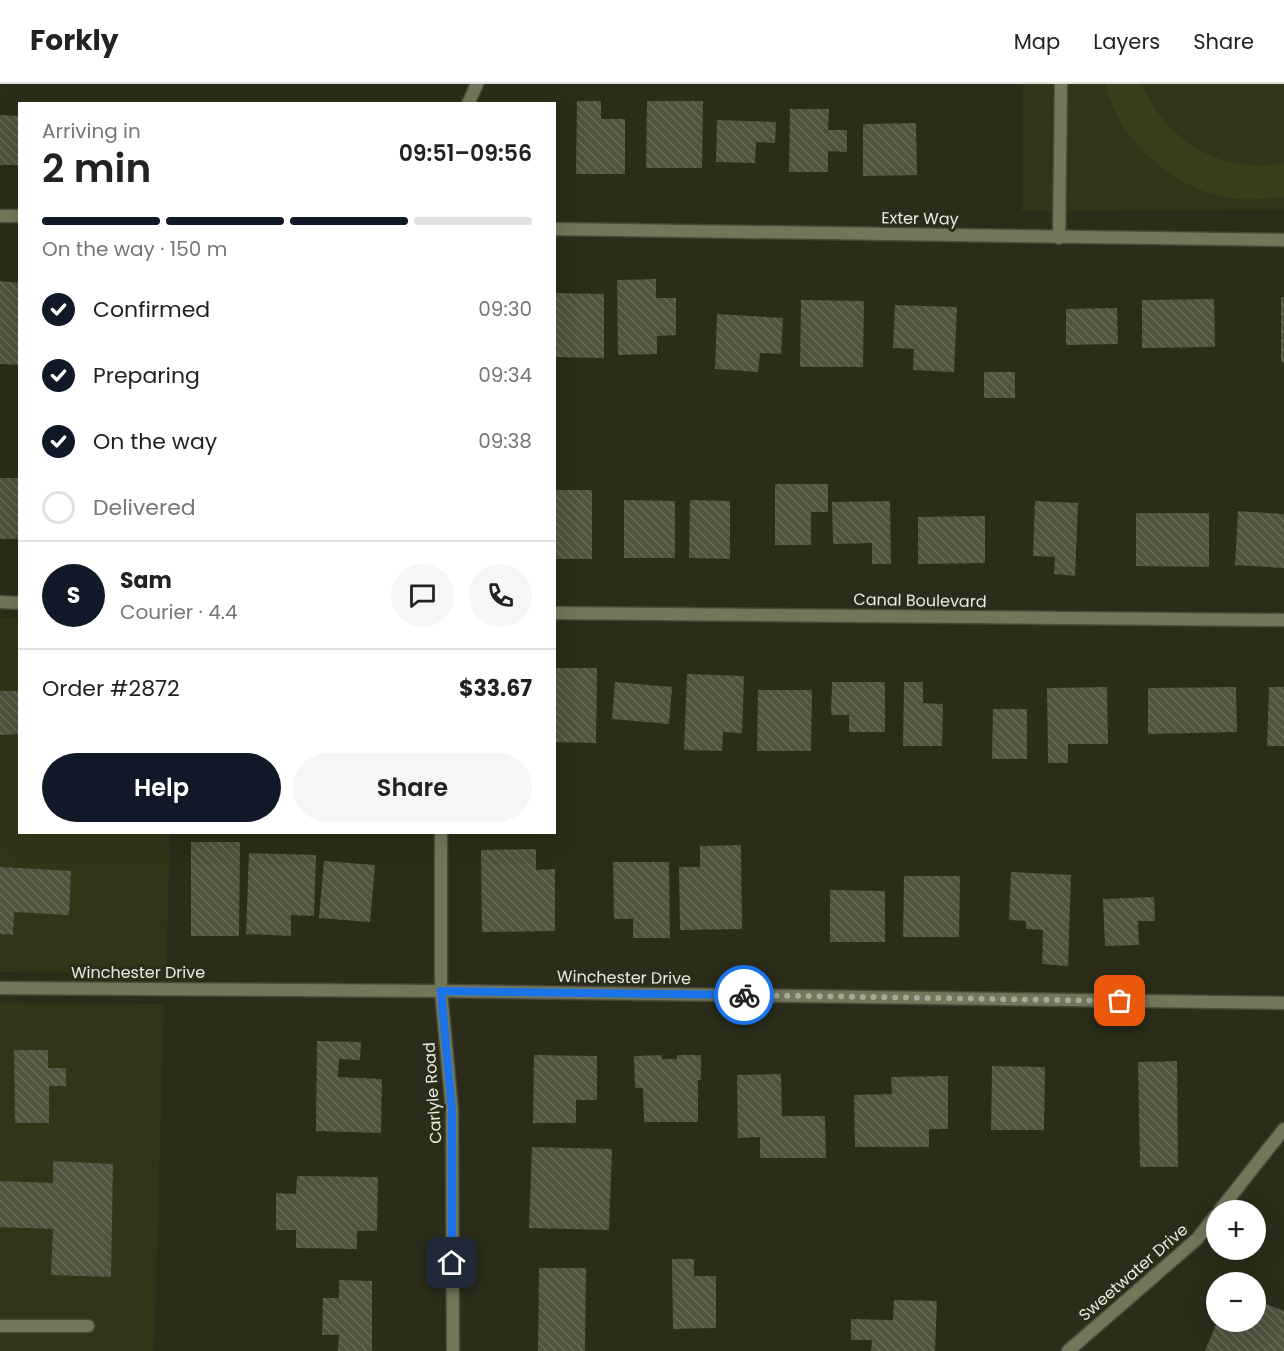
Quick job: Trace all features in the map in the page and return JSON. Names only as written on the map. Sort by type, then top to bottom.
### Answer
[{"type":"street","points":[[469,102],[477,84]]},
{"type":"street","points":[[1059,238],[1061,84]]},
{"type":"street","points":[[0,216],[18,216]]},
{"type":"street","name":"Exter Way","points":[[556,229],[1284,240]]},
{"type":"street","points":[[0,602],[18,603]]},
{"type":"street","name":"Canal Boulevard","points":[[556,613],[1284,620]]},
{"type":"street","name":"Carlyle Road","points":[[441,834],[441,991],[452,1110],[453,1351]]},
{"type":"street","name":"Winchester Drive","points":[[0,988],[441,991],[1284,1004]]},
{"type":"street","points":[[1228,1200],[1284,1129]]},
{"type":"street","name":"Sweetwater Drive","points":[[1068,1351],[1197,1239],[1206,1228]]},
{"type":"street","points":[[0,1326],[88,1326]]},
{"type":"shaded area","points":[[1023,84],[1284,84],[1284,210],[1022,211]]},
{"type":"shaded area","points":[[1105,84],[1142,84],[1152,104],[1165,122],[1181,137],[1219,159],[1262,166],[1284,163],[1284,197],[1254,199],[1224,197],[1204,191],[1166,171],[1134,141],[1121,123]]},
{"type":"shaded area","points":[[0,618],[18,618],[18,834],[170,834],[166,974],[0,972]]},
{"type":"shaded area","points":[[0,1003],[164,1004],[154,1351],[0,1351]]},
{"type":"building","points":[[577,101],[601,101],[601,119],[625,119],[625,174],[576,174]]},
{"type":"building","points":[[647,101],[703,101],[702,168],[646,168]]},
{"type":"building","points":[[790,109],[829,109],[828,130],[847,130],[847,152],[828,151],[828,172],[789,172]]},
{"type":"building","points":[[0,115],[18,116],[18,165],[0,165]]},
{"type":"building","points":[[717,120],[776,122],[775,143],[756,142],[755,163],[716,162]]},
{"type":"building","points":[[916,123],[917,175],[863,176],[863,124]]},
{"type":"building","points":[[656,279],[656,298],[676,298],[676,335],[657,336],[657,354],[618,355],[617,280]]},
{"type":"building","points":[[0,281],[18,283],[18,365],[0,364]]},
{"type":"building","points":[[556,293],[604,294],[604,358],[556,357]]},
{"type":"building","points":[[1281,297],[1284,297],[1284,362],[1281,362]]},
{"type":"building","points":[[1214,299],[1215,347],[1142,348],[1142,300]]},
{"type":"building","points":[[801,300],[864,301],[863,367],[800,367]]},
{"type":"building","points":[[895,305],[957,307],[954,372],[913,370],[914,349],[893,348]]},
{"type":"building","points":[[1117,308],[1118,344],[1066,345],[1066,309]]},
{"type":"building","points":[[717,314],[783,318],[781,354],[760,353],[758,372],[715,369]]},
{"type":"building","points":[[984,372],[1015,372],[1015,398],[984,398]]},
{"type":"building","points":[[0,478],[18,478],[18,539],[0,539]]},
{"type":"building","points":[[775,484],[828,484],[828,512],[811,512],[811,545],[775,545]]},
{"type":"building","points":[[556,490],[592,490],[592,559],[556,559]]},
{"type":"building","points":[[624,500],[675,501],[675,558],[624,558]]},
{"type":"building","points":[[690,500],[730,501],[730,559],[689,558]]},
{"type":"building","points":[[890,501],[891,564],[872,564],[872,543],[833,544],[832,502]]},
{"type":"building","points":[[1035,501],[1078,503],[1075,576],[1054,574],[1055,557],[1033,556]]},
{"type":"building","points":[[1238,511],[1284,514],[1284,568],[1235,565]]},
{"type":"building","points":[[1136,513],[1209,513],[1209,567],[1136,566]]},
{"type":"building","points":[[985,516],[985,563],[918,564],[918,517]]},
{"type":"building","points":[[556,668],[597,668],[596,743],[556,742]]},
{"type":"building","points":[[687,674],[744,676],[742,733],[723,732],[722,751],[684,750]]},
{"type":"building","points":[[615,682],[672,687],[669,724],[612,719]]},
{"type":"building","points":[[832,682],[885,682],[885,732],[849,732],[849,715],[831,715]]},
{"type":"building","points":[[904,682],[923,682],[923,703],[943,704],[942,746],[903,746]]},
{"type":"building","points":[[1107,687],[1108,744],[1068,744],[1068,763],[1048,763],[1047,688]]},
{"type":"building","points":[[1236,687],[1237,732],[1148,734],[1148,688]]},
{"type":"building","points":[[1269,687],[1284,687],[1284,746],[1267,746]]},
{"type":"building","points":[[758,690],[812,690],[811,751],[757,751]]},
{"type":"building","points":[[0,691],[18,691],[18,734],[0,735]]},
{"type":"building","points":[[993,709],[1027,709],[1027,759],[992,759]]},
{"type":"building","points":[[191,842],[240,842],[239,936],[191,936]]},
{"type":"building","points":[[741,845],[742,929],[680,930],[679,867],[700,867],[700,846]]},
{"type":"building","points":[[536,849],[536,870],[555,869],[555,931],[482,932],[481,850]]},
{"type":"building","points":[[249,853],[316,855],[314,916],[291,915],[291,936],[246,934]]},
{"type":"building","points":[[324,861],[375,865],[370,922],[319,918]]},
{"type":"building","points":[[613,862],[669,862],[670,938],[633,938],[633,919],[614,919]]},
{"type":"building","points":[[0,867],[71,871],[69,915],[14,912],[13,935],[0,934]]},
{"type":"building","points":[[1011,872],[1071,875],[1068,966],[1042,964],[1043,930],[1026,929],[1026,921],[1009,920]]},
{"type":"building","points":[[904,876],[960,876],[959,937],[903,937]]},
{"type":"building","points":[[830,890],[885,891],[885,942],[830,942]]},
{"type":"building","points":[[1154,897],[1155,921],[1138,921],[1139,945],[1105,946],[1103,899]]},
{"type":"building","points":[[317,1041],[361,1042],[360,1060],[339,1059],[338,1077],[382,1079],[381,1133],[316,1131]]},
{"type":"building","points":[[14,1050],[48,1050],[48,1068],[66,1068],[66,1086],[49,1086],[49,1123],[15,1123]]},
{"type":"building","points":[[534,1055],[597,1056],[597,1100],[576,1100],[576,1123],[533,1123]]},
{"type":"building","points":[[662,1055],[662,1059],[677,1059],[677,1055],[701,1055],[701,1080],[698,1080],[698,1122],[644,1122],[643,1088],[635,1088],[634,1056]]},
{"type":"building","points":[[1177,1061],[1178,1167],[1140,1167],[1138,1062]]},
{"type":"building","points":[[992,1066],[1045,1067],[1044,1130],[991,1130]]},
{"type":"building","points":[[781,1074],[782,1116],[825,1116],[826,1158],[760,1158],[760,1137],[738,1138],[737,1075]]},
{"type":"building","points":[[948,1076],[948,1129],[929,1129],[929,1147],[855,1147],[854,1095],[892,1094],[891,1077]]},
{"type":"building","points":[[532,1147],[612,1149],[609,1230],[529,1228]]},
{"type":"building","points":[[53,1161],[113,1164],[111,1277],[51,1275],[53,1229],[0,1227],[0,1181],[53,1183]]},
{"type":"building","points":[[297,1176],[378,1177],[377,1231],[357,1231],[357,1249],[296,1248],[296,1230],[276,1230],[276,1193],[296,1194]]},
{"type":"building","points":[[672,1259],[694,1259],[694,1276],[716,1276],[716,1328],[673,1329]]},
{"type":"building","points":[[539,1268],[586,1268],[585,1351],[538,1351]]},
{"type":"building","points":[[339,1280],[372,1281],[372,1351],[338,1351],[339,1335],[322,1335],[323,1298],[339,1298]]},
{"type":"building","points":[[894,1300],[937,1301],[935,1351],[871,1351],[872,1340],[851,1340],[851,1319],[893,1320]]},
{"type":"building","points":[[1266,1304],[1284,1311],[1284,1351],[1205,1351],[1213,1332],[1266,1332]]},
{"type":"way so far","points":[[744,995],[1120,1001]]},
{"type":"route","points":[[452,1263],[452,1110],[441,991],[744,995]]}]
